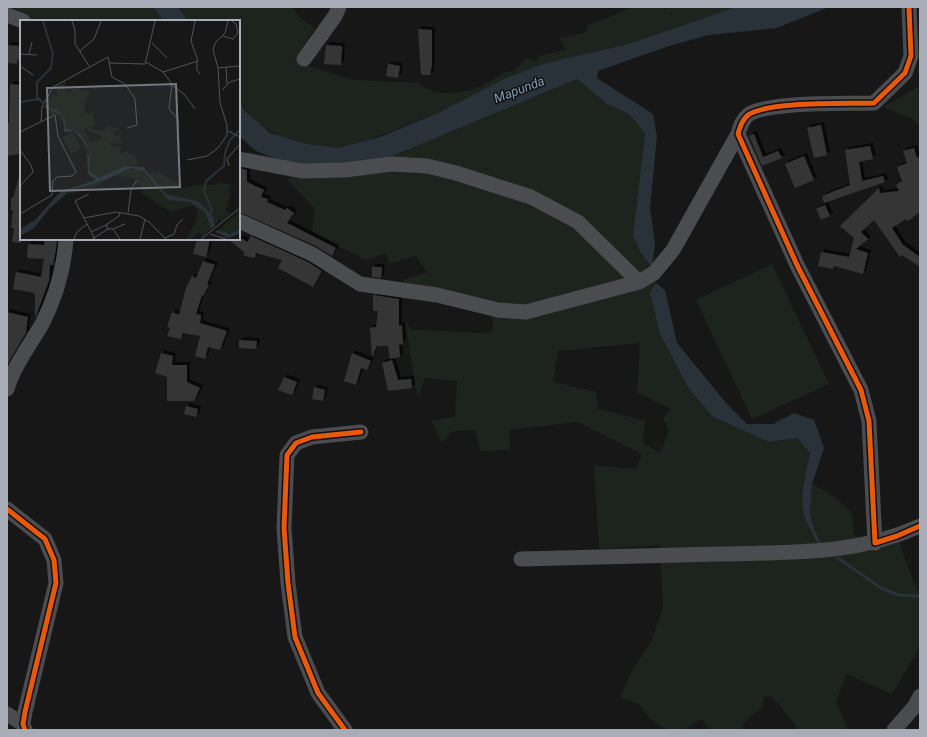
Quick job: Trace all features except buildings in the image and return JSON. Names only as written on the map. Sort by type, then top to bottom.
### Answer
[{"type":"street","points":[[304,58],[339,7]]},
{"type":"street","points":[[240,220],[312,254],[360,284],[437,295],[498,310],[526,312],[639,282],[654,273],[673,250],[738,134],[740,124],[748,115],[770,107],[874,103],[905,73],[911,56],[909,7]]},
{"type":"street","points":[[7,15],[20,20]]},
{"type":"street","points":[[738,134],[797,265],[861,390],[869,422],[875,543]]},
{"type":"street","points":[[240,159],[302,171],[345,170],[392,164],[427,166],[456,173],[531,197],[578,222],[639,282]]},
{"type":"street","points":[[7,389],[23,355],[42,323],[60,285],[66,240]]},
{"type":"street","points":[[345,730],[318,693],[295,637],[288,583],[284,528],[287,456],[296,443],[312,437],[362,432]]},
{"type":"street","points":[[7,509],[45,539],[54,560],[56,583],[25,712],[24,727]]},
{"type":"street","points":[[521,559],[815,552],[875,543],[898,536],[920,526]]},
{"type":"street","points":[[894,730],[915,706],[920,696]]},
{"type":"street","points":[[7,714],[24,727]]},
{"type":"shaded area","points":[[7,7],[153,7],[163,20],[20,20],[7,15]]},
{"type":"shaded area","points":[[178,7],[293,7],[298,16],[315,28],[295,58],[301,64],[354,80],[418,83],[433,91],[451,93],[469,90],[485,84],[502,74],[513,71],[528,58],[536,61],[539,56],[566,50],[560,38],[587,32],[586,26],[633,7],[663,7],[664,10],[670,7],[737,7],[552,71],[368,140],[337,148],[308,145],[280,136],[256,121],[247,111],[240,100],[240,20],[187,20]]},
{"type":"shaded area","points":[[577,79],[607,104],[629,114],[645,133],[633,236],[641,253],[652,267],[656,283],[650,294],[688,387],[769,442],[797,438],[810,453],[803,483],[815,536],[810,513],[812,484],[836,498],[852,513],[854,534],[858,536],[859,545],[897,536],[914,582],[920,593],[920,646],[892,694],[847,674],[836,701],[848,730],[799,730],[777,702],[770,696],[763,698],[762,708],[743,723],[743,730],[712,730],[701,719],[687,727],[674,730],[667,729],[654,722],[636,703],[620,698],[634,667],[650,643],[663,609],[660,545],[599,549],[594,465],[636,469],[642,454],[578,422],[509,430],[510,450],[480,451],[475,430],[453,431],[442,442],[431,420],[455,417],[457,381],[425,378],[418,398],[405,321],[412,330],[486,333],[493,330],[492,313],[402,289],[404,280],[427,272],[416,256],[389,264],[386,253],[366,260],[312,232],[315,210],[287,180],[293,169],[385,159]],"holes":[[[640,343],[637,392],[671,409],[663,418],[669,431],[660,453],[643,443],[645,421],[598,409],[596,392],[553,382],[558,351]]]},
{"type":"shaded area","points":[[920,86],[920,126],[912,119],[883,107]]},
{"type":"shaded area","points":[[772,264],[829,384],[752,419],[696,300]]},
{"type":"water","points":[[153,7],[178,7],[187,20],[163,20]]},
{"type":"water","name":"Mapunda","points":[[736,7],[829,7],[777,28],[709,35],[669,46],[598,71],[597,78],[653,114],[657,136],[650,208],[655,244],[652,267],[641,253],[633,236],[645,133],[629,114],[607,104],[577,79],[385,159],[335,168],[282,161],[256,151],[240,137],[240,101],[244,110],[270,133],[306,144],[338,148],[380,137],[440,112],[504,79],[543,64],[628,44]]},
{"type":"water","points":[[656,283],[665,290],[677,343],[727,404],[747,424],[773,424],[794,413],[814,420],[824,448],[812,484],[810,513],[816,537],[809,527],[805,517],[802,496],[810,453],[797,438],[769,442],[712,416],[688,387],[660,334],[650,293]]},
{"type":"waterway","points":[[814,533],[820,544]]},
{"type":"waterway","points":[[838,558],[881,588],[899,595],[920,596]]},
{"type":"cycle path","points":[[909,7],[911,56],[905,73],[874,103],[808,104],[772,107],[748,115],[738,134],[797,265],[861,390],[869,421],[875,543],[897,536],[920,526]]},
{"type":"cycle path","points":[[345,730],[318,693],[295,637],[288,583],[284,528],[287,455],[296,443],[312,437],[361,432]]},
{"type":"cycle path","points":[[7,509],[45,539],[54,560],[56,583],[25,712],[23,724],[25,730]]}]
